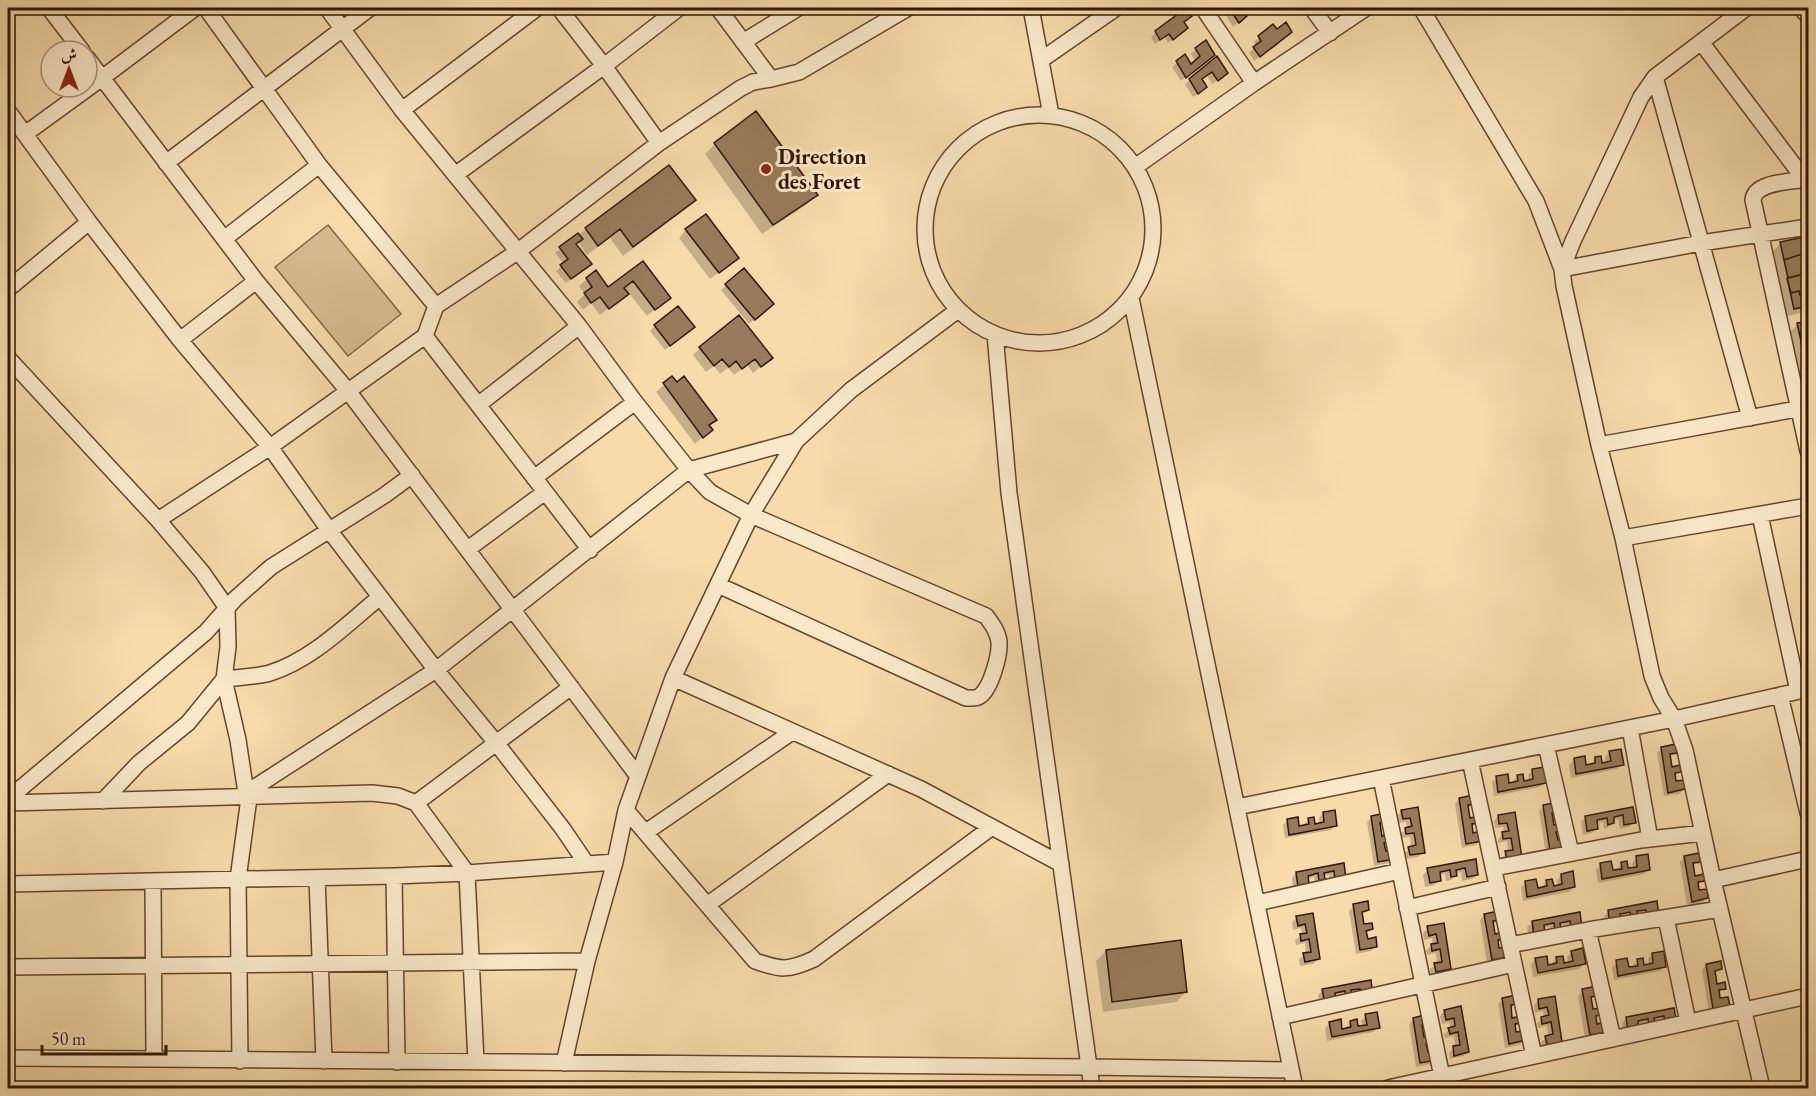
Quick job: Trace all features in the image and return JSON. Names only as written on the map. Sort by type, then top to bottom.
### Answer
[{"type":"street","points":[[49,8],[73,39]]},
{"type":"street","points":[[25,134],[195,8]]},
{"type":"street","points":[[206,8],[319,165],[436,306]]},
{"type":"street","points":[[327,8],[402,110],[579,326],[689,470],[710,492],[751,515],[986,616],[995,628],[999,641],[998,658],[986,691],[977,698],[966,698],[718,585]]},
{"type":"street","points":[[166,163],[370,8]]},
{"type":"street","points":[[402,110],[537,8]]},
{"type":"street","points":[[559,8],[659,143]]},
{"type":"street","points":[[455,175],[679,8]]},
{"type":"street","points":[[718,8],[771,79]]},
{"type":"street","points":[[743,42],[798,8]]},
{"type":"street","points":[[158,520],[270,447],[425,336],[436,306],[517,252],[659,143],[741,88],[753,82],[799,72],[908,8]]},
{"type":"street","points":[[1031,8],[1051,116]]},
{"type":"street","points":[[1041,60],[1116,8]]},
{"type":"street","points":[[1203,8],[1254,83]]},
{"type":"street","points":[[1312,8],[1330,33]]},
{"type":"street","points":[[1136,167],[1254,83],[1366,8]]},
{"type":"street","points":[[1421,8],[1536,201],[1563,269],[1564,286],[1599,445],[1623,538],[1652,676],[1661,698],[1674,719],[1685,750],[1762,1089]]},
{"type":"street","points":[[1563,269],[1573,241],[1626,127],[1641,97],[1655,77],[1746,8]]},
{"type":"street","points":[[1801,8],[1809,16]]},
{"type":"street","points":[[1701,42],[1807,180],[1762,187],[1755,192],[1753,200],[1804,408],[1809,451]]},
{"type":"street","points":[[99,74],[256,280],[348,391],[637,775]]},
{"type":"street","points":[[1655,77],[1750,418]]},
{"type":"street","points":[[8,111],[89,222],[180,340],[270,447],[329,530],[436,670],[497,744],[586,863]]},
{"type":"street","points":[[1051,116],[1084,124],[1113,142],[1136,167],[1150,199],[1154,233],[1147,268],[1131,298],[1110,320],[1083,334],[1064,340],[1024,342],[995,334],[975,324],[958,310],[937,282],[926,249],[926,213],[936,180],[956,151],[983,130],[1016,117],[1051,116]]},
{"type":"street","points":[[224,239],[319,165]]},
{"type":"street","points":[[8,289],[89,222]]},
{"type":"street","points":[[1563,269],[1701,243],[1809,227]]},
{"type":"street","points":[[180,340],[256,280]]},
{"type":"street","points":[[1131,298],[1295,1089]]},
{"type":"street","points":[[564,1063],[587,961],[637,775],[673,678],[751,515],[796,441],[851,390],[958,310]]},
{"type":"street","points":[[478,405],[579,326]]},
{"type":"street","points":[[995,334],[1009,493],[1092,1089]]},
{"type":"street","points":[[425,336],[590,550]]},
{"type":"street","points":[[8,358],[158,520],[202,572],[226,608],[228,647],[224,679],[248,795],[238,879],[240,1061]]},
{"type":"street","points":[[534,478],[635,402]]},
{"type":"street","points":[[1599,445],[1804,408]]},
{"type":"street","points":[[248,795],[436,670],[689,470],[796,441]]},
{"type":"street","points":[[8,801],[206,632],[245,588],[272,567],[385,495],[412,475]]},
{"type":"street","points":[[468,549],[545,492]]},
{"type":"street","points":[[1623,538],[1809,506]]},
{"type":"street","points":[[1237,807],[1674,719],[1803,690],[1760,515]]},
{"type":"street","points":[[103,801],[139,763],[188,723],[224,679],[268,674],[292,664],[321,645],[380,597]]},
{"type":"street","points":[[673,678],[921,789],[1061,864]]},
{"type":"street","points":[[416,803],[571,687]]},
{"type":"street","points":[[1780,695],[1809,813]]},
{"type":"street","points":[[1630,728],[1650,839]]},
{"type":"street","points":[[646,832],[792,732]]},
{"type":"street","points":[[1546,744],[1571,853]]},
{"type":"street","points":[[1470,760],[1534,1056]]},
{"type":"street","points":[[707,905],[888,774]]},
{"type":"street","points":[[1380,778],[1442,1077]]},
{"type":"street","points":[[8,801],[103,801],[372,793],[398,796],[416,803],[467,873],[476,1062]]},
{"type":"street","points":[[626,810],[755,961],[776,968],[795,968],[814,959],[992,827]]},
{"type":"street","points":[[1494,868],[1650,839],[1703,832]]},
{"type":"street","points":[[1713,880],[1809,859]]},
{"type":"street","points":[[8,884],[394,876],[615,862]]},
{"type":"street","points":[[1257,903],[1400,871]]},
{"type":"street","points":[[394,876],[398,1062]]},
{"type":"street","points":[[316,878],[324,1061]]},
{"type":"street","points":[[153,882],[154,1059]]},
{"type":"street","points":[[1407,908],[1497,887]]},
{"type":"street","points":[[1510,945],[1720,909]]},
{"type":"street","points":[[1665,918],[1688,1022]]},
{"type":"street","points":[[1587,930],[1613,1039]]},
{"type":"street","points":[[8,967],[587,961]]},
{"type":"street","points":[[1280,1017],[1514,964]]},
{"type":"street","points":[[1388,1089],[1809,996]]},
{"type":"street","points":[[8,1058],[1089,1067],[1291,1071]]},
{"type":"shaded area","points":[[328,225],[401,314],[348,356],[275,267]]},
{"type":"building","points":[[1186,8],[1192,16],[1184,22],[1188,28],[1173,40],[1169,34],[1160,40],[1155,31]]},
{"type":"building","points":[[1229,8],[1244,8],[1247,16],[1239,23]]},
{"type":"building","points":[[1286,22],[1292,32],[1260,57],[1253,47],[1261,41],[1258,36],[1273,24],[1277,29]]},
{"type":"building","points":[[1206,40],[1215,55],[1186,78],[1176,61],[1185,54],[1191,64],[1200,56],[1195,48]]},
{"type":"building","points":[[1217,56],[1228,73],[1218,81],[1212,72],[1202,79],[1207,87],[1198,94],[1189,79]]},
{"type":"building","name":"Direction des Foret","points":[[756,111],[818,195],[773,225],[714,143]]},
{"type":"building","points":[[669,165],[696,200],[633,247],[620,229],[598,246],[585,228]]},
{"type":"building","points":[[706,214],[739,258],[719,273],[685,229]]},
{"type":"building","points":[[578,233],[583,239],[576,244],[592,264],[571,279],[560,265],[568,259],[559,247]]},
{"type":"building","points":[[1808,236],[1808,273],[1788,278],[1780,242]]},
{"type":"building","points":[[1805,253],[1808,273],[1788,278],[1784,260]]},
{"type":"building","points":[[643,261],[671,298],[655,310],[633,281],[624,288],[629,294],[609,309],[600,297],[591,303],[584,293],[592,287],[586,278],[596,270],[608,287]]},
{"type":"building","points":[[744,268],[774,304],[755,320],[725,284]]},
{"type":"building","points":[[1808,273],[1808,306],[1794,309],[1787,278]]},
{"type":"building","points":[[1808,273],[1808,293],[1800,295],[1799,291],[1791,293],[1787,278]]},
{"type":"building","points":[[678,306],[695,327],[670,346],[654,325]]},
{"type":"building","points":[[739,315],[773,358],[761,367],[755,359],[742,369],[736,361],[729,367],[722,359],[714,366],[699,347]]},
{"type":"building","points":[[1808,321],[1808,358],[1805,359],[1797,323]]},
{"type":"building","points":[[1808,340],[1808,358],[1805,359],[1801,342]]},
{"type":"building","points":[[672,376],[677,382],[684,376],[717,420],[709,425],[713,430],[703,438],[663,383]]},
{"type":"building","points":[[1676,744],[1678,753],[1670,754],[1672,767],[1680,765],[1681,772],[1675,773],[1676,781],[1684,780],[1685,789],[1668,793],[1661,747]]},
{"type":"building","points":[[1621,749],[1624,765],[1576,774],[1574,758],[1585,756],[1586,765],[1595,763],[1595,757],[1601,756],[1602,763],[1611,761],[1609,751]]},
{"type":"building","points":[[1544,767],[1547,783],[1498,792],[1496,776],[1508,774],[1509,783],[1518,781],[1517,775],[1523,774],[1524,781],[1533,779],[1532,769]]},
{"type":"building","points":[[1474,795],[1475,804],[1468,805],[1470,818],[1478,816],[1479,823],[1472,824],[1473,833],[1481,831],[1483,841],[1466,844],[1459,798]]},
{"type":"building","points":[[1558,802],[1560,811],[1552,813],[1554,825],[1562,823],[1563,830],[1556,832],[1558,840],[1566,838],[1567,848],[1550,851],[1543,805]]},
{"type":"building","points":[[1418,807],[1425,853],[1410,855],[1408,847],[1416,845],[1414,833],[1406,834],[1405,828],[1412,826],[1410,818],[1403,819],[1401,810]]},
{"type":"building","points":[[1633,807],[1636,823],[1624,825],[1623,815],[1614,817],[1614,823],[1608,825],[1607,818],[1597,820],[1598,829],[1587,831],[1585,816]]},
{"type":"building","points":[[1335,810],[1337,826],[1289,835],[1287,819],[1298,817],[1299,826],[1309,824],[1308,818],[1314,817],[1315,824],[1324,822],[1323,812]]},
{"type":"building","points":[[1515,812],[1522,858],[1507,860],[1505,851],[1513,850],[1511,838],[1503,839],[1502,832],[1509,831],[1507,823],[1499,824],[1498,815]]},
{"type":"building","points":[[1386,813],[1387,822],[1380,823],[1382,836],[1390,834],[1391,841],[1384,843],[1386,851],[1394,849],[1395,859],[1378,862],[1371,816]]},
{"type":"building","points":[[1699,853],[1701,862],[1693,863],[1695,876],[1704,874],[1705,881],[1698,882],[1699,890],[1707,889],[1708,898],[1692,902],[1684,856]]},
{"type":"building","points":[[1648,854],[1650,870],[1602,879],[1600,863],[1611,861],[1613,870],[1622,869],[1621,862],[1627,861],[1628,868],[1637,867],[1636,856]]},
{"type":"building","points":[[1476,859],[1478,875],[1467,877],[1465,868],[1456,870],[1457,876],[1451,877],[1450,870],[1440,872],[1441,881],[1430,883],[1427,868]]},
{"type":"building","points":[[1344,863],[1346,879],[1335,881],[1334,871],[1324,873],[1325,879],[1319,881],[1318,873],[1308,876],[1309,884],[1298,887],[1296,872]]},
{"type":"building","points":[[1573,871],[1575,887],[1527,897],[1525,881],[1536,879],[1538,888],[1547,886],[1546,880],[1552,879],[1554,886],[1562,884],[1561,874]]},
{"type":"building","points":[[1368,901],[1369,910],[1362,912],[1364,924],[1372,923],[1373,929],[1366,931],[1368,939],[1376,937],[1377,947],[1360,950],[1353,904]]},
{"type":"building","points":[[1657,901],[1659,917],[1648,919],[1646,910],[1637,911],[1638,918],[1632,919],[1630,912],[1620,914],[1622,923],[1610,925],[1608,910]]},
{"type":"building","points":[[1499,911],[1501,920],[1493,921],[1495,934],[1503,932],[1505,939],[1498,940],[1499,948],[1507,947],[1508,957],[1492,960],[1484,914]]},
{"type":"building","points":[[1580,912],[1582,928],[1571,930],[1570,921],[1560,923],[1561,929],[1555,930],[1554,923],[1544,925],[1545,934],[1534,936],[1532,921]]},
{"type":"building","points":[[1313,913],[1320,959],[1305,962],[1303,953],[1311,952],[1309,939],[1301,941],[1300,934],[1307,933],[1305,924],[1298,926],[1296,916]]},
{"type":"building","points":[[1444,923],[1451,969],[1436,972],[1434,963],[1442,962],[1440,949],[1432,951],[1431,944],[1438,943],[1436,934],[1429,936],[1427,926]]},
{"type":"building","points":[[1181,940],[1187,992],[1112,1002],[1106,950]]},
{"type":"building","points":[[1583,948],[1586,964],[1538,973],[1535,958],[1547,956],[1548,965],[1557,963],[1556,957],[1563,956],[1564,963],[1573,961],[1571,951]]},
{"type":"building","points":[[1664,951],[1666,967],[1618,976],[1616,960],[1627,958],[1629,967],[1638,966],[1637,959],[1643,958],[1644,965],[1653,963],[1652,953]]},
{"type":"building","points":[[1721,961],[1722,969],[1715,971],[1717,984],[1725,982],[1726,989],[1719,990],[1720,998],[1728,997],[1730,1006],[1713,1009],[1706,964]]},
{"type":"building","points":[[1371,980],[1373,996],[1362,998],[1360,989],[1351,990],[1352,997],[1346,998],[1345,991],[1335,993],[1336,1002],[1325,1004],[1322,989]]},
{"type":"building","points":[[1597,986],[1599,995],[1591,997],[1593,1009],[1601,1008],[1603,1014],[1596,1016],[1597,1024],[1605,1022],[1606,1032],[1590,1035],[1582,989]]},
{"type":"building","points":[[1517,995],[1518,1004],[1511,1005],[1512,1018],[1521,1016],[1522,1023],[1515,1024],[1516,1032],[1524,1031],[1526,1040],[1509,1044],[1502,998]]},
{"type":"building","points":[[1555,996],[1562,1042],[1547,1045],[1545,1036],[1553,1034],[1551,1022],[1542,1024],[1541,1017],[1549,1015],[1547,1007],[1539,1009],[1538,999]]},
{"type":"building","points":[[1461,1006],[1469,1052],[1454,1056],[1453,1046],[1460,1045],[1458,1032],[1450,1034],[1448,1028],[1455,1026],[1454,1018],[1446,1020],[1444,1010]]},
{"type":"building","points":[[1674,1008],[1677,1024],[1665,1026],[1664,1016],[1654,1018],[1655,1024],[1649,1026],[1648,1019],[1638,1021],[1639,1030],[1628,1032],[1626,1017]]},
{"type":"building","points":[[1377,1012],[1380,1028],[1332,1037],[1329,1022],[1341,1019],[1342,1029],[1351,1027],[1350,1021],[1357,1019],[1358,1026],[1367,1025],[1365,1014]]},
{"type":"building","points":[[1428,1014],[1430,1023],[1422,1025],[1424,1037],[1432,1036],[1433,1042],[1426,1044],[1428,1052],[1436,1050],[1437,1060],[1420,1063],[1413,1018]]},
{"type":"place","name":"Direction des Foret","points":[[766,169]]}]
